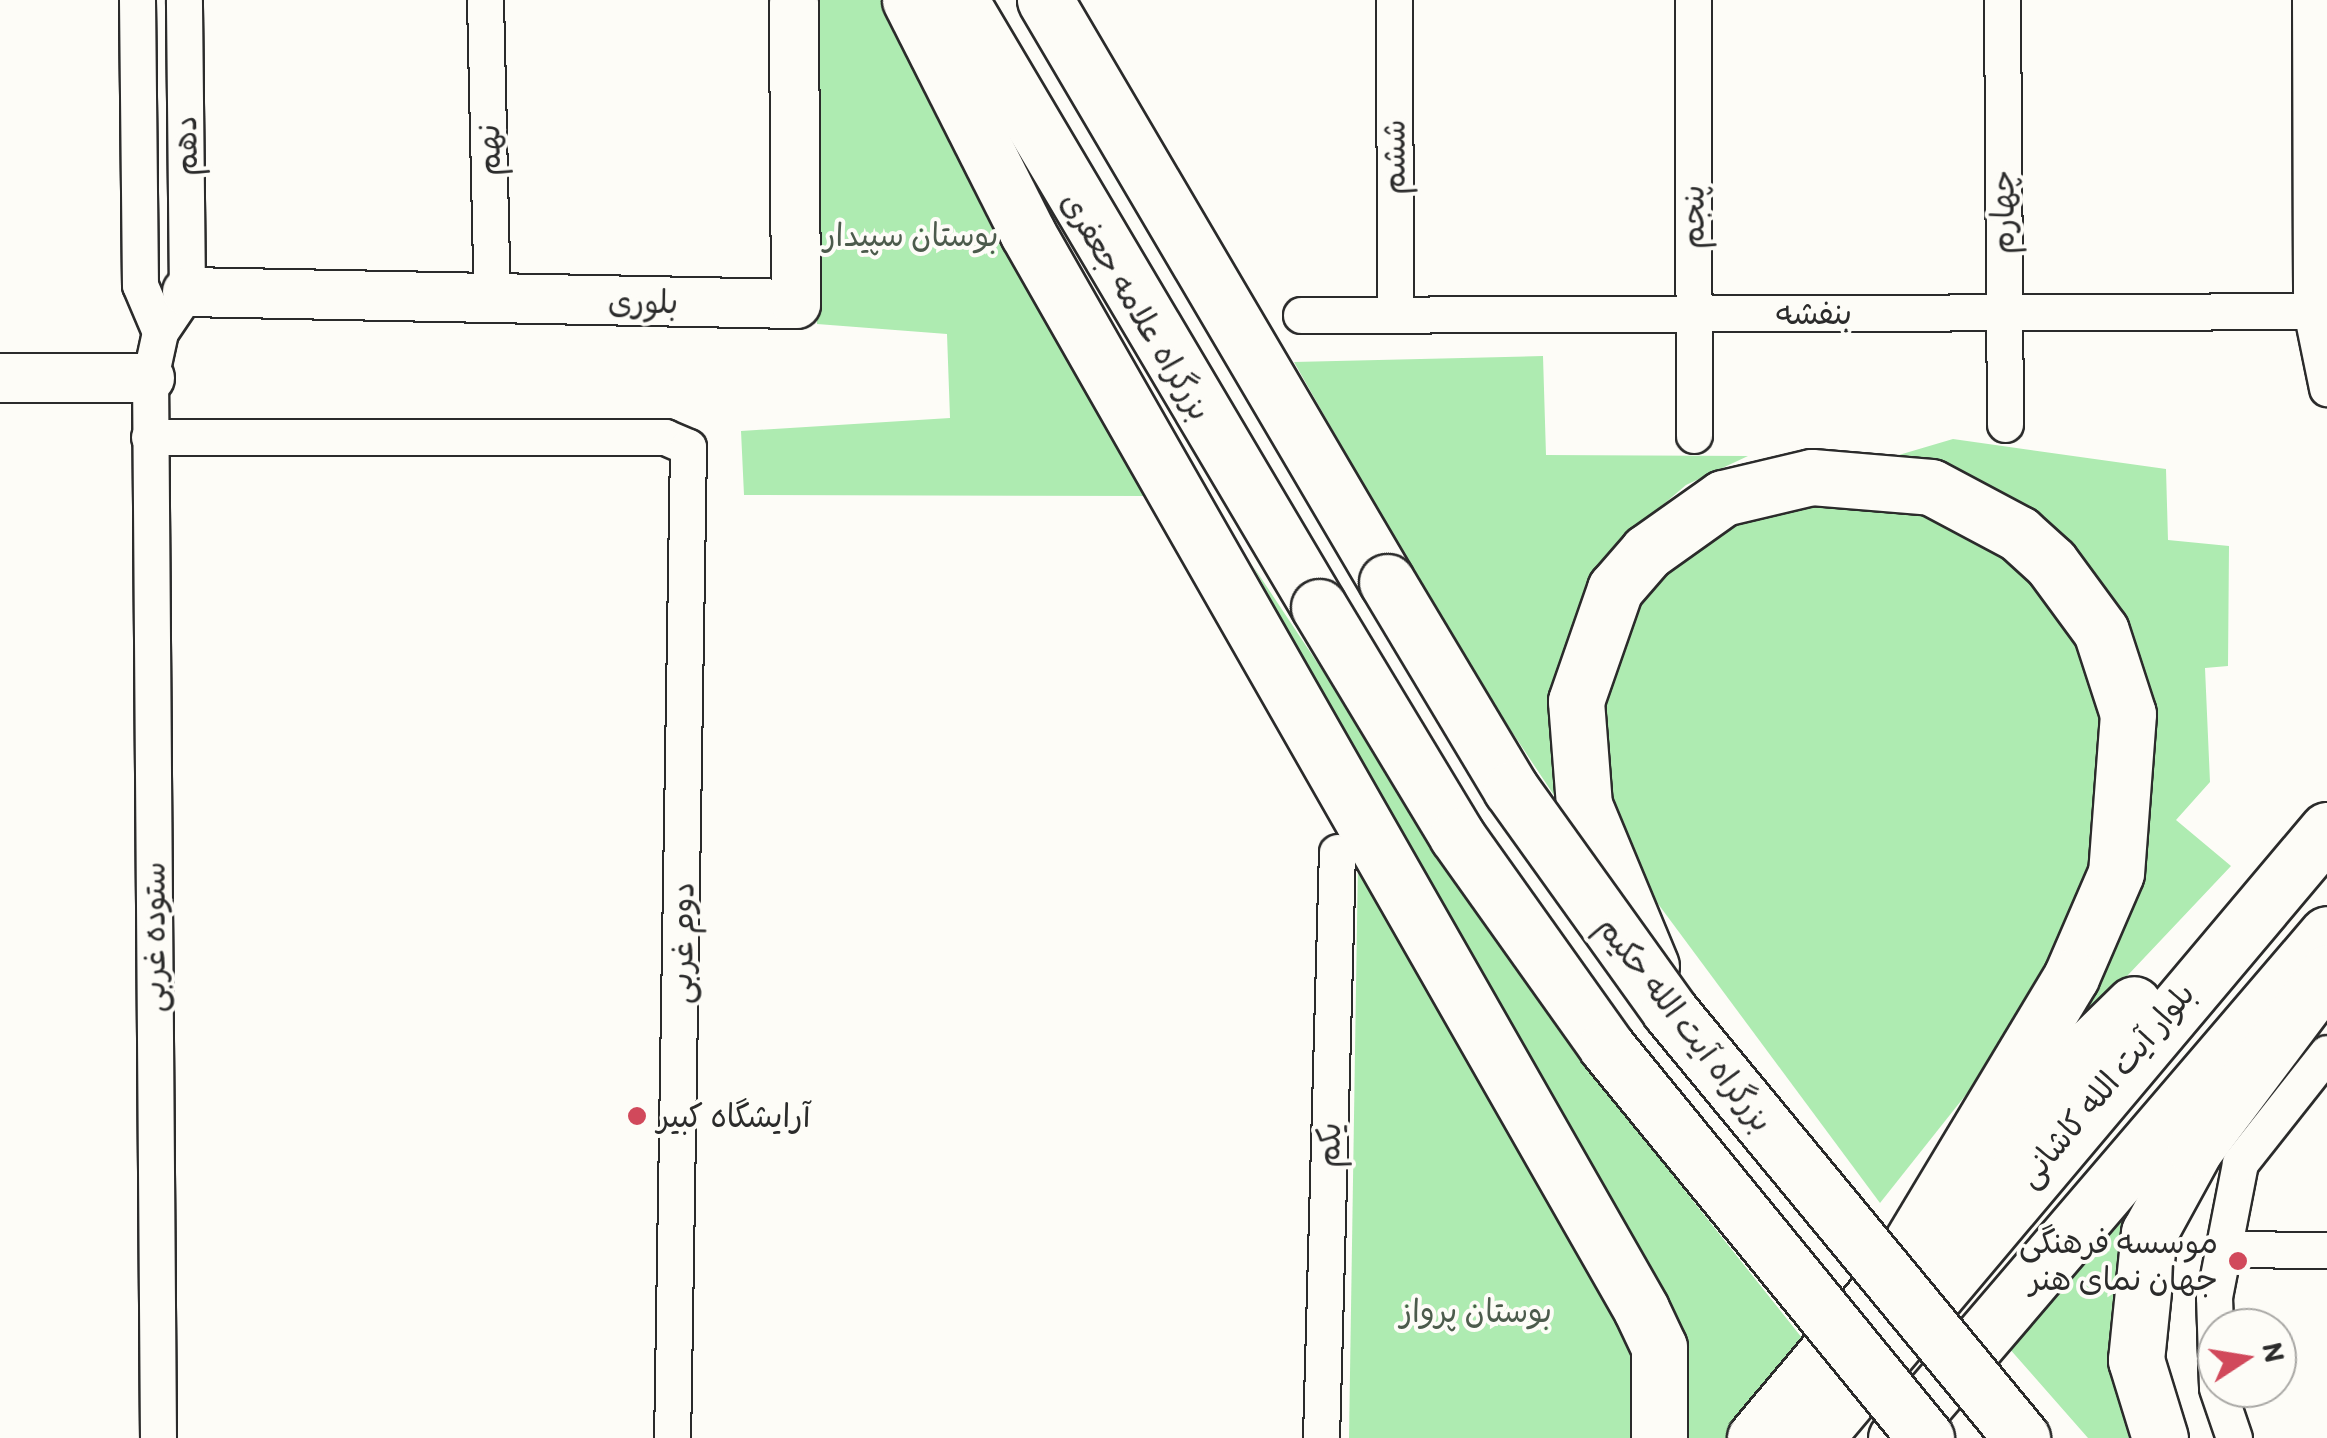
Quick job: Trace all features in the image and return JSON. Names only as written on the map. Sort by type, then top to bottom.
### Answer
[{"type":"main road","points":[[910,0],[1027,232],[1641,1309],[1659,1347],[1659,1438]]},
{"type":"main road","name":"بزرگراه علامه جعفری","points":[[960,0],[1457,836],[1606,1046],[1926,1438]]},
{"type":"main road","name":"بزرگراه آیت الله حکیم","points":[[1045,0],[1511,789],[1669,1010],[2022,1438]]},
{"type":"main road","points":[[1669,1010],[1584,805],[1576,700],[1595,632],[1614,589],[1678,524],[1723,498],[1812,477],[1930,487],[1980,509],[2051,563],[2101,631],[2128,714],[2116,872],[2071,977],[1899,1263]]},
{"type":"main road","name":"بلوار آیت الله کاشانی","points":[[1815,1438],[2250,912],[2327,830]]},
{"type":"main road","points":[[1755,1438],[2050,1086],[2250,912]]},
{"type":"main road","name":"بلوار آیت الله کاشانی","points":[[1896,1438],[2327,934]]},
{"type":"main road","points":[[2160,1438],[2136,1360],[2149,1233],[2195,1148],[2327,973]]},
{"type":"street","name":"دهم","points":[[137,0],[140,285],[160,332]]},
{"type":"street","name":"دهم","points":[[184,0],[187,292]]},
{"type":"street","name":"نهم","points":[[485,0],[492,301]]},
{"type":"street","name":"ششم","points":[[1394,0],[1395,315]]},
{"type":"street","name":"پنجم","points":[[1693,0],[1694,435]]},
{"type":"street","name":"چهارم","points":[[2002,0],[2006,424]]},
{"type":"street","points":[[2310,0],[2319,310],[2327,388]]},
{"type":"street","name":"بلوری","points":[[187,292],[796,304],[794,2]]},
{"type":"street","points":[[160,332],[187,292]]},
{"type":"street","name":"بنفشه","points":[[1302,315],[2319,310]]},
{"type":"street","name":"ستوده غربی","points":[[158,1438],[149,437],[150,378],[160,332]]},
{"type":"street","points":[[0,378],[150,378]]},
{"type":"street","name":"دوم غربی","points":[[149,437],[665,437],[688,448],[672,1438]]},
{"type":"street","name":"یکم","points":[[1321,1438],[1337,852]]},
{"type":"street","points":[[2216,1308],[2240,1163],[2327,1053]]},
{"type":"street","points":[[2226,1249],[2327,1250]]},
{"type":"street","points":[[2224,1408],[2234,1438]]},
{"type":"green space","name":"بوستان سپیدار","points":[[808,0],[900,0],[1155,496],[744,495],[741,431],[950,418],[947,334],[817,324]]},
{"type":"green space","points":[[1543,356],[1546,455],[1748,456],[1686,485],[1637,527],[1587,589],[1559,670],[1583,839],[1457,649],[1294,362]]},
{"type":"green space","points":[[1953,439],[2166,469],[2168,540],[2229,546],[2228,666],[2205,668],[2210,782],[2176,820],[2231,866],[2007,1103],[2129,902],[2149,823],[2153,737],[2141,675],[1892,457]]},
{"type":"green space","points":[[1788,499],[1916,504],[1989,536],[2046,584],[2096,661],[2114,749],[2104,835],[2026,1019],[1880,1203],[1650,893],[1616,836],[1590,722],[1616,624],[1684,545]]},
{"type":"green space","points":[[1253,566],[1581,1060],[1806,1343],[1727,1438],[1679,1438],[1418,873]]},
{"type":"green space","name":"بوستان پرواز","points":[[1358,859],[1631,1336],[1635,1438],[1349,1438]]},
{"type":"green space","points":[[2154,1187],[2113,1356],[2129,1438],[2088,1438],[2008,1347],[2127,1196]]},
{"type":"place","name":"آرایشگاه کبیر","points":[[637,1116]]},
{"type":"place","name":"موسسه فرهنگی جهان نمای هنر","points":[[2238,1261]]}]
